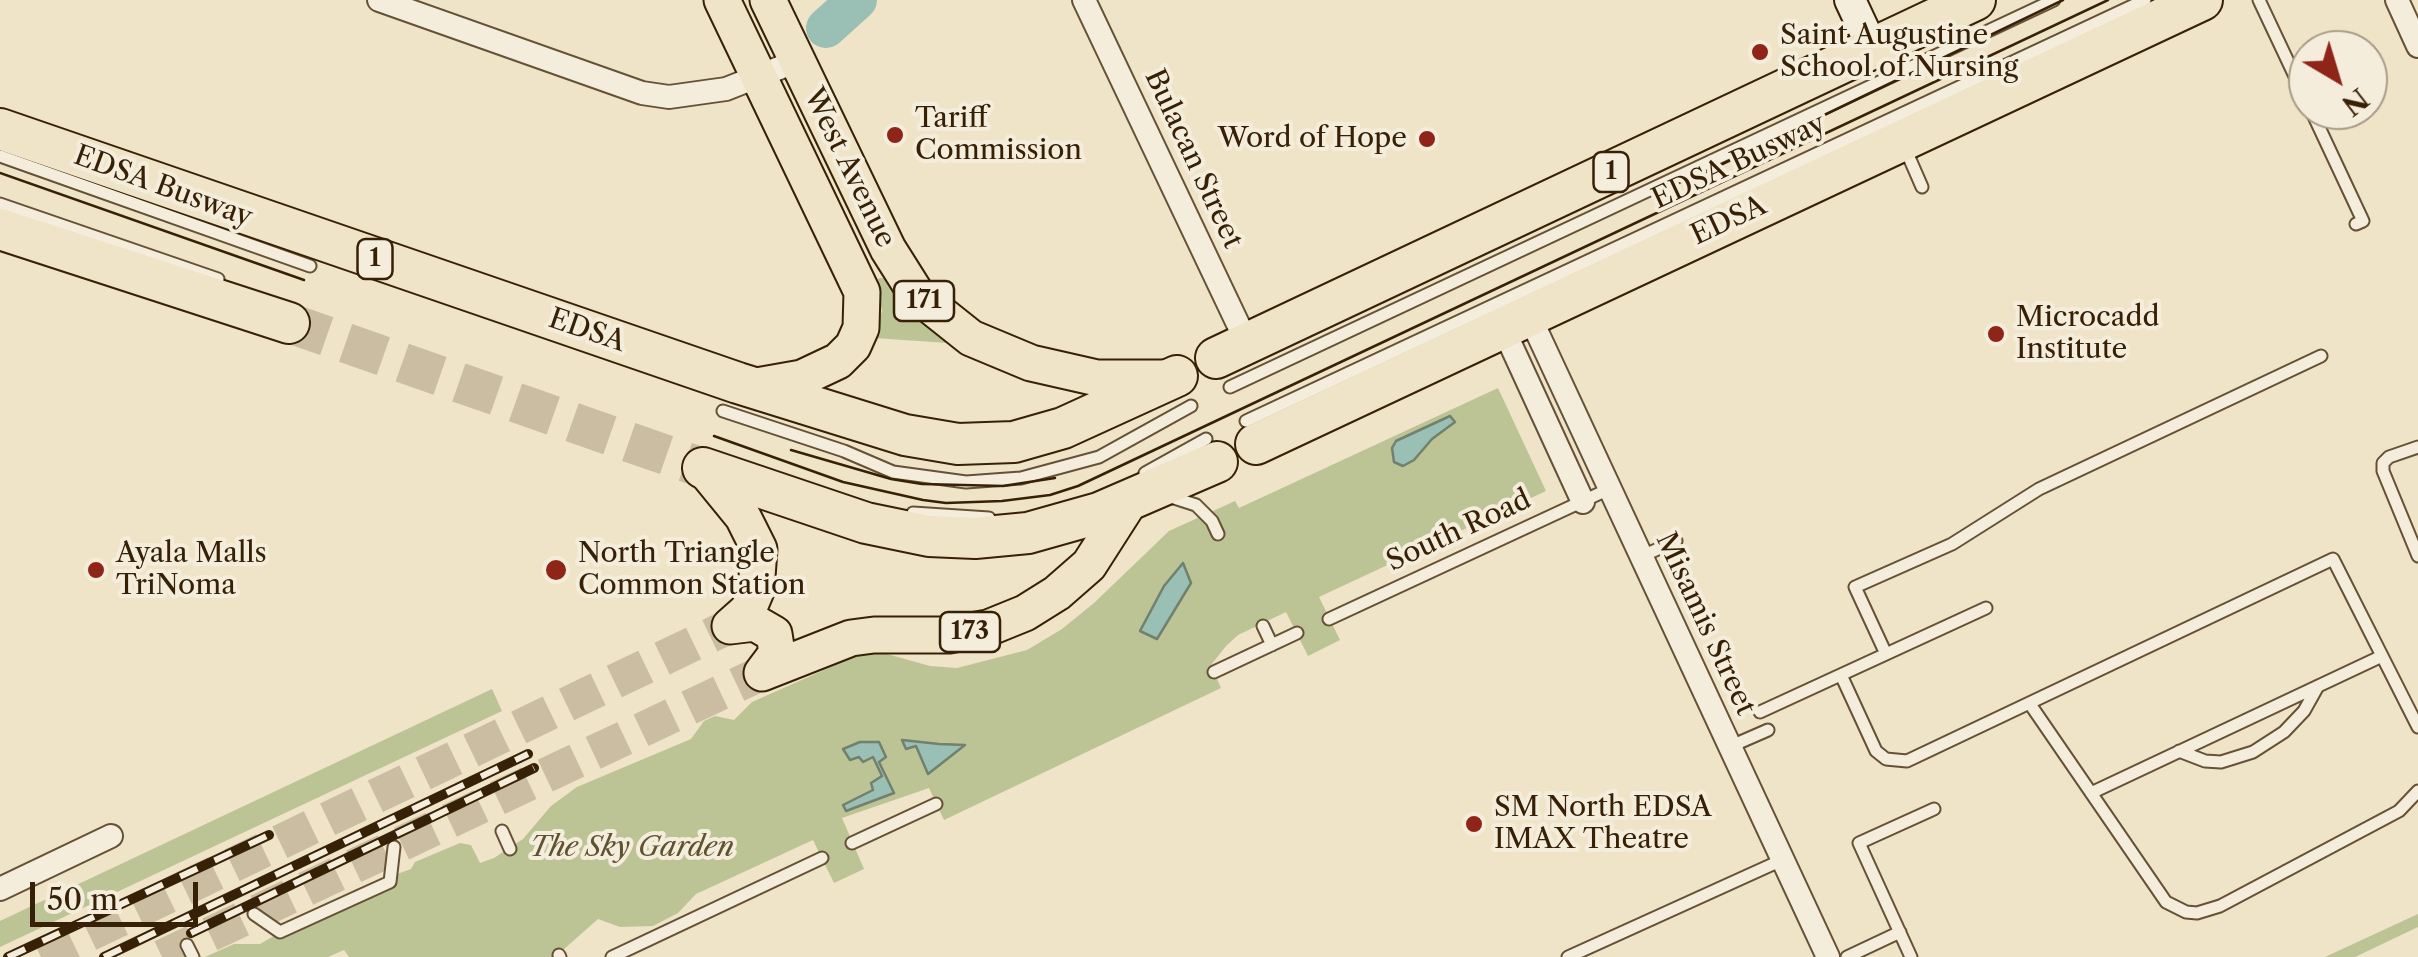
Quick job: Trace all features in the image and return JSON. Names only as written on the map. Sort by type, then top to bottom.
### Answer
[{"type":"highway","name":"1","points":[[1231,363],[1975,0]]},
{"type":"highway","points":[[1519,318],[1542,298],[2185,0]]},
{"type":"highway","name":"EDSA","points":[[1251,432],[1519,318],[2202,0]]},
{"type":"highway","name":"EDSA","points":[[0,129],[737,399],[905,436],[982,444],[1014,442],[1184,391]]},
{"type":"highway","points":[[0,229],[289,323]]},
{"type":"highway","points":[[702,468],[852,519],[929,536],[975,538],[1028,533],[1099,514],[1212,450]]},
{"type":"main road","name":"West Avenue","points":[[722,0],[852,266],[863,306],[853,346],[838,361],[802,378],[737,399]]},
{"type":"main road","name":"West Avenue","points":[[768,0],[888,248],[917,295],[971,338],[1043,367],[1184,391]]},
{"type":"main road","name":"173","points":[[702,468],[744,517],[759,548],[756,591],[748,610],[730,626],[761,624],[774,634],[777,653],[762,673],[850,638],[949,635],[988,628],[1025,614],[1089,565],[1133,493]]},
{"type":"street","points":[[378,0],[642,93],[669,97],[726,89],[796,61]]},
{"type":"street","name":"Bulacan Street","points":[[1084,0],[1231,363]]},
{"type":"street","points":[[1850,0],[1873,48]]},
{"type":"street","points":[[2397,0],[2418,46]]},
{"type":"street","points":[[1519,318],[1583,502]]},
{"type":"street","name":"Misamis Street","points":[[1519,318],[1609,489],[1782,860],[1820,954]]},
{"type":"street","points":[[0,889],[110,836]]},
{"type":"lane","name":"EDSA Busway","points":[[1231,363],[2054,0]]},
{"type":"lane","name":"EDSA Busway","points":[[1251,432],[2145,0]]},
{"type":"lane","points":[[2259,0],[2288,61]]},
{"type":"lane","points":[[2321,130],[2363,221],[2356,224]]},
{"type":"lane","points":[[1901,140],[1922,187]]},
{"type":"lane","name":"EDSA Busway","points":[[0,156],[310,266]]},
{"type":"lane","points":[[0,204],[240,287]]},
{"type":"lane","points":[[1886,654],[1855,587],[1952,544],[2039,489],[2321,356]]},
{"type":"lane","points":[[2418,447],[2389,458],[2382,471],[2418,556]]},
{"type":"lane","name":"South Road","points":[[1329,618],[1609,489]]},
{"type":"lane","points":[[1133,493],[1190,500],[1206,514],[1218,534]]},
{"type":"lane","points":[[904,512],[999,518]]},
{"type":"lane","points":[[1640,558],[1676,541]]},
{"type":"lane","points":[[1841,675],[1876,751],[1886,759],[1914,759],[2333,560],[2418,727]]},
{"type":"lane","points":[[1760,712],[1986,608]]},
{"type":"lane","points":[[1263,626],[1272,645]]},
{"type":"lane","points":[[1214,672],[1297,633]]},
{"type":"lane","points":[[2091,793],[2382,656]]},
{"type":"lane","points":[[2179,751],[2221,762],[2253,752],[2284,732],[2304,711],[2318,686]]},
{"type":"lane","points":[[2030,704],[2166,902],[2197,913],[2220,906],[2399,811],[2418,791]]},
{"type":"lane","points":[[1729,747],[1768,730]]},
{"type":"lane","points":[[852,844],[936,804]]},
{"type":"lane","points":[[1911,957],[1858,843],[1934,808]]},
{"type":"lane","points":[[502,831],[510,849]]},
{"type":"lane","points":[[254,914],[280,932],[390,882],[394,847]]},
{"type":"lane","points":[[612,957],[822,858]]},
{"type":"lane","points":[[1568,957],[1782,860]]},
{"type":"lane","points":[[1848,957],[1900,932]]},
{"type":"green space","points":[[889,278],[946,334],[948,343],[874,338],[882,311],[876,280]]},
{"type":"green space","name":"The Sky Garden","points":[[1498,388],[1546,491],[1319,597],[1340,640],[1308,656],[1286,612],[1238,635],[1226,646],[1211,665],[1221,688],[944,820],[929,788],[842,818],[864,869],[834,883],[813,840],[696,894],[678,913],[653,926],[620,927],[598,919],[555,957],[349,957],[344,950],[328,957],[205,957],[234,944],[260,944],[356,889],[411,869],[415,862],[460,843],[471,845],[480,863],[494,858],[523,839],[551,806],[577,787],[691,739],[704,721],[715,716],[734,720],[752,702],[860,654],[887,654],[930,666],[957,668],[1027,650],[1094,603],[1169,531],[1235,501],[1239,508]],"holes":[[[1450,416],[1455,422],[1410,463],[1398,465],[1392,456],[1396,441]],[[1191,583],[1158,639],[1141,631],[1152,609]]]},
{"type":"green space","points":[[492,689],[502,711],[0,947],[0,921]]},
{"type":"green space","points":[[2418,914],[2418,927],[2355,957],[2325,957]]},
{"type":"water","points":[[1450,416],[1455,422],[1432,439],[1414,460],[1403,466],[1394,462],[1392,448],[1396,441]]},
{"type":"water","points":[[1183,563],[1191,583],[1157,639],[1140,631],[1164,586]]},
{"type":"water","points":[[902,740],[965,745],[928,774],[916,746],[906,749]]},
{"type":"water","points":[[860,742],[879,742],[886,757],[879,762],[894,793],[846,811],[843,805],[873,790],[871,783],[882,776],[873,757],[863,762],[859,757],[850,760],[843,749]]},
{"type":"waterway","points":[[826,28],[857,0]]},
{"type":"tunnel","points":[[289,323],[703,468]]},
{"type":"tunnel","points":[[41,957],[730,626]]},
{"type":"tunnel","points":[[162,957],[762,673]]},
{"type":"tram line","points":[[1683,183],[2063,0]]},
{"type":"tram line","points":[[714,436],[843,482],[923,500],[1002,501],[1050,495],[1078,486],[2108,0]]},
{"type":"tram line","points":[[0,173],[304,280]]},
{"type":"tram line","points":[[791,450],[922,484],[1003,486],[1055,478]]},
{"type":"railway","points":[[104,957],[528,754]]},
{"type":"railway","points":[[191,933],[534,768]]},
{"type":"railway","points":[[8,957],[269,835]]},
{"type":"place","name":"Saint Augustine School of Nursing","points":[[1760,52]]},
{"type":"place","name":"Tariff Commission","points":[[895,135]]},
{"type":"place","name":"Word of Hope","points":[[1427,139]]},
{"type":"place","name":"Microcadd Institute","points":[[1996,334]]},
{"type":"place","name":"Ayala Malls TriNoma","points":[[96,570]]},
{"type":"place","name":"North Triangle Common Station","points":[[556,570]]},
{"type":"place","name":"SM North EDSA IMAX Theatre","points":[[1474,824]]}]
